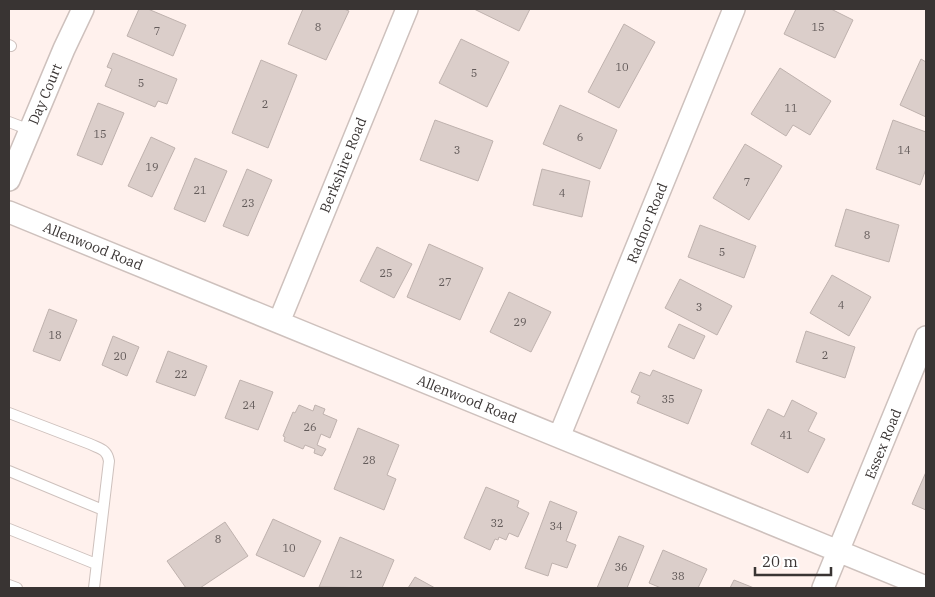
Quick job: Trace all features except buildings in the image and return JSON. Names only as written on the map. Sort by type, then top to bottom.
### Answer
[{"type":"street","name":"Berkshire Road","points":[[279,322],[407,9]]},
{"type":"street","name":"Radnor Road","points":[[559,437],[734,9]]},
{"type":"street","name":"Day Court","points":[[9,180],[64,49],[78,10]]},
{"type":"street","name":"Allenwood Road","points":[[9,212],[926,586]]},
{"type":"street","name":"Essex Road","points":[[824,588],[926,337]]},
{"type":"lane","points":[[9,122],[30,130]]},
{"type":"lane","points":[[9,414],[103,450],[108,455],[109,461],[94,588]]},
{"type":"lane","points":[[9,471],[103,510]]},
{"type":"lane","points":[[9,529],[96,564]]},
{"type":"lane","points":[[9,585],[17,588]]}]
